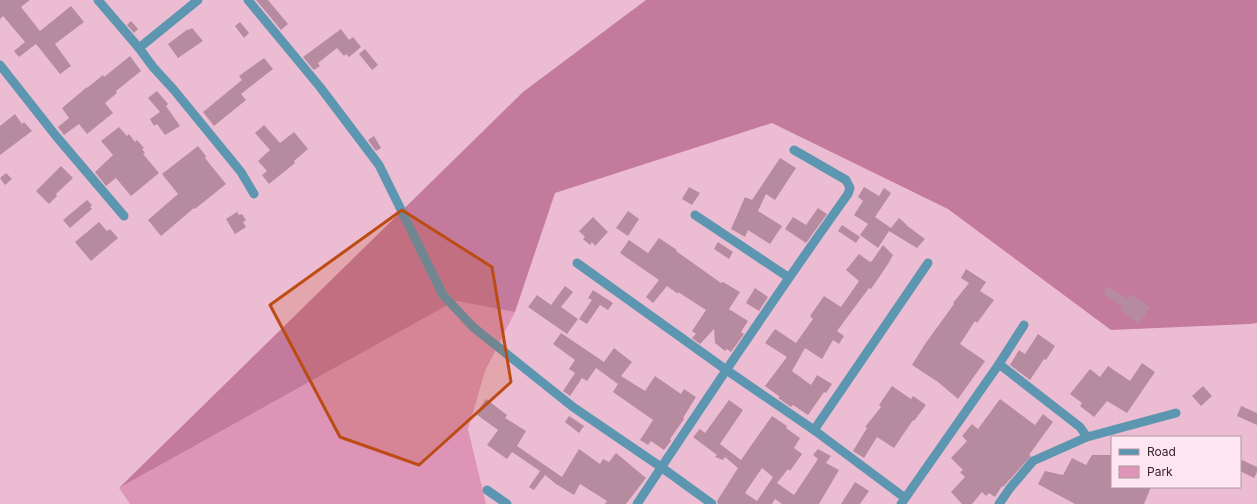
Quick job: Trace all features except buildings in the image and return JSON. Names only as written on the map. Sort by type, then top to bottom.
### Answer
[{"type":"street","points":[[98,0],[241,172],[254,194]]},
{"type":"street","points":[[139,48],[198,0]]},
{"type":"street","points":[[248,0],[320,87],[379,164],[443,295],[473,327],[573,407],[662,467],[712,504]]},
{"type":"street","points":[[0,66],[56,136],[124,216]]},
{"type":"street","points":[[637,504],[788,277],[848,194],[850,188],[846,180],[794,150]]},
{"type":"street","points":[[695,216],[788,277]]},
{"type":"street","points":[[577,263],[814,430],[903,501],[999,364],[1024,325]]},
{"type":"street","points":[[814,430],[928,263]]},
{"type":"street","points":[[999,364],[1080,427],[1087,437]]},
{"type":"street","points":[[999,504],[1010,488],[1033,461],[1087,437],[1176,413]]},
{"type":"street","points":[[487,490],[507,504]]},
{"type":"highlighted area","points":[[402,210],[492,267],[511,382],[419,465],[340,437],[270,305]]},
{"type":"green space","points":[[455,301],[515,312],[485,371],[468,429],[486,504],[130,504],[119,488]]},
{"type":"shaded area","points":[[646,0],[1257,0],[1257,323],[1111,330],[948,209],[772,123],[555,193],[515,312],[455,301],[119,488],[523,92]]}]
